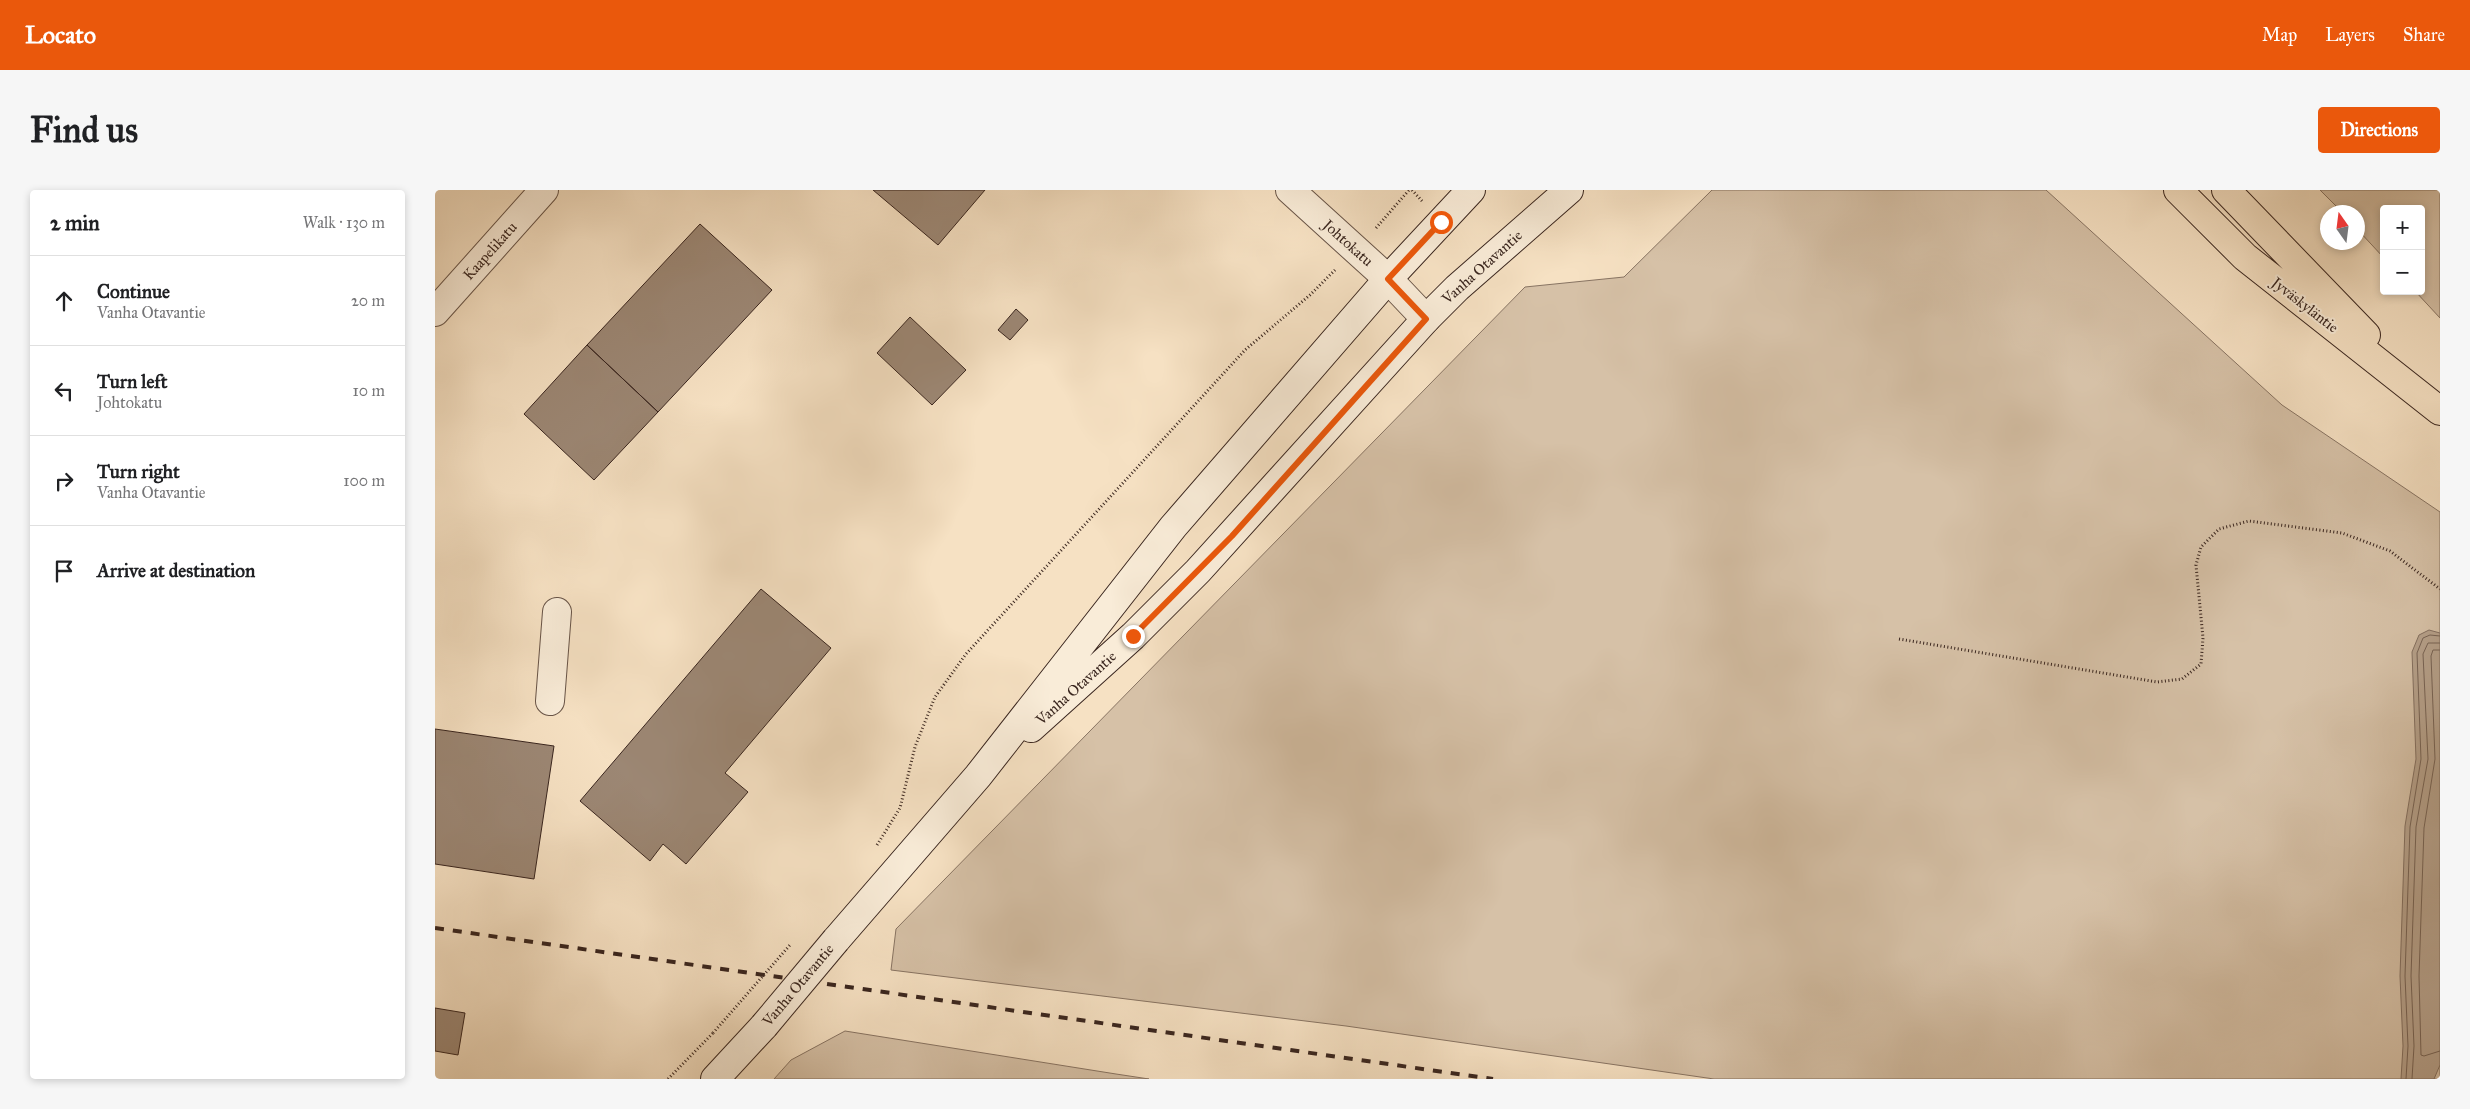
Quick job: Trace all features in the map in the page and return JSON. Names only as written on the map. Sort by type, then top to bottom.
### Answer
[{"type":"highway","name":"Jyväskyläntie","points":[[2178,190],[2245,258],[2440,411]]},
{"type":"highway","name":"Jyväskyläntie","points":[[2225,190],[2440,411]]},
{"type":"main road","name":"Kaapelikatu","points":[[435,312],[544,190]]},
{"type":"main road","name":"Johtokatu","points":[[1290,190],[1388,279],[1426,319]]},
{"type":"main road","name":"Vanha Otavantie","points":[[715,1079],[764,1026],[978,776],[1173,527],[1388,279],[1471,190]]},
{"type":"main road","name":"Vanha Otavantie","points":[[978,776],[1133,636],[1198,571],[1426,319],[1457,288],[1569,190]]},
{"type":"main road","points":[[550,700],[557,612]]},
{"type":"path","points":[[872,853],[900,808],[915,747],[935,697],[966,654],[1245,350],[1310,295],[1356,249],[1409,190]]},
{"type":"path","points":[[1899,639],[2157,682],[2182,679],[2201,664],[2203,638],[2196,565],[2201,546],[2219,529],[2249,521],[2343,533],[2390,551],[2440,589]]},
{"type":"path","points":[[668,1079],[713,1033],[792,944]]},
{"type":"shaded area","points":[[1712,190],[2046,190],[2282,405],[2440,512],[2440,1079],[1714,1079],[1346,1026],[891,970],[896,929],[1525,287],[1624,277]]},
{"type":"shaded area","points":[[2320,190],[2440,190],[2440,318],[2419,295],[2425,295],[2425,205],[2380,205],[2380,254],[2365,238],[2365,205],[2335,205]]},
{"type":"shaded area","points":[[845,1031],[1149,1079],[774,1079],[791,1060]]},
{"type":"water","points":[[2429,630],[2440,633],[2440,1065],[2434,1079],[2401,1079],[2403,1046],[2400,976],[2405,826],[2416,759],[2412,652],[2419,635]]},
{"type":"building","points":[[873,190],[985,190],[938,245]]},
{"type":"building","points":[[700,224],[772,290],[658,412],[587,345]]},
{"type":"building","points":[[1016,309],[1028,320],[1010,340],[998,330]]},
{"type":"building","points":[[910,317],[966,370],[932,405],[877,353]]},
{"type":"building","points":[[587,345],[658,412],[594,480],[524,414]]},
{"type":"building","points":[[761,589],[831,648],[725,773],[748,792],[686,864],[663,844],[650,861],[580,801]]},
{"type":"building","points":[[435,729],[554,746],[534,879],[435,864]]},
{"type":"building","points":[[435,1008],[465,1013],[458,1055],[435,1051]]},
{"type":"railway","points":[[435,928],[1493,1079]]},
{"type":"route","points":[[1133,636],[1232,536],[1426,319],[1388,279],[1441,222]]}]
